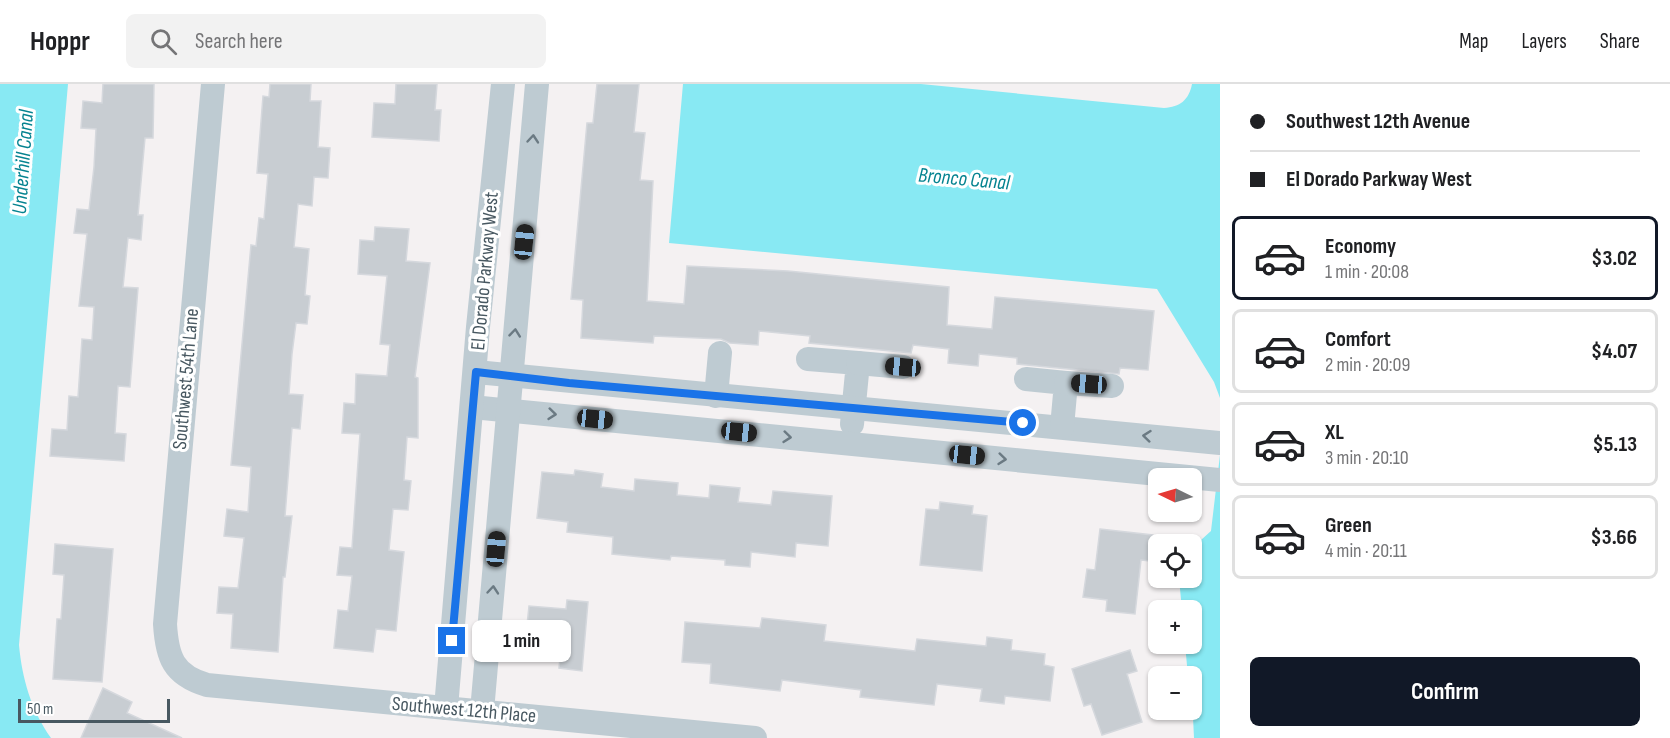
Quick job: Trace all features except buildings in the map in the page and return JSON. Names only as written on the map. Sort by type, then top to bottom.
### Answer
[{"type":"street","name":"Southwest 54th Lane","points":[[178,670],[169,656],[165,624],[213,84]]},
{"type":"street","name":"El Dorado Parkway West","points":[[446,708],[503,84]]},
{"type":"street","name":"El Dorado Parkway West","points":[[482,711],[537,84]]},
{"type":"street","points":[[716,396],[720,353]]},
{"type":"street","points":[[808,358],[903,367]]},
{"type":"street","points":[[849,443],[858,363]]},
{"type":"street","points":[[476,372],[569,383],[1213,442]]},
{"type":"street","points":[[1026,379],[1112,386]]},
{"type":"street","points":[[1062,427],[1066,383]]},
{"type":"street","points":[[472,407],[1211,479]]},
{"type":"street","name":"Southwest 12th Place","points":[[178,670],[191,680],[207,685],[755,738]]},
{"type":"water","name":"Underhill Canal","points":[[0,84],[68,84],[19,645],[22,670],[29,693],[38,716],[51,738],[0,738]]},
{"type":"water","name":"Bronco Canal","points":[[683,84],[921,84],[1164,108],[1183,102],[1192,84],[1220,84],[1220,398],[1214,382],[1157,289],[669,243]]},
{"type":"water","points":[[1220,455],[1220,738],[1194,738],[1193,720],[1202,720],[1202,666],[1187,666],[1186,654],[1202,654],[1202,600],[1181,600],[1180,588],[1202,588],[1202,539],[1211,531]]},
{"type":"route","points":[[452,641],[476,372],[569,383],[1023,423]]}]
